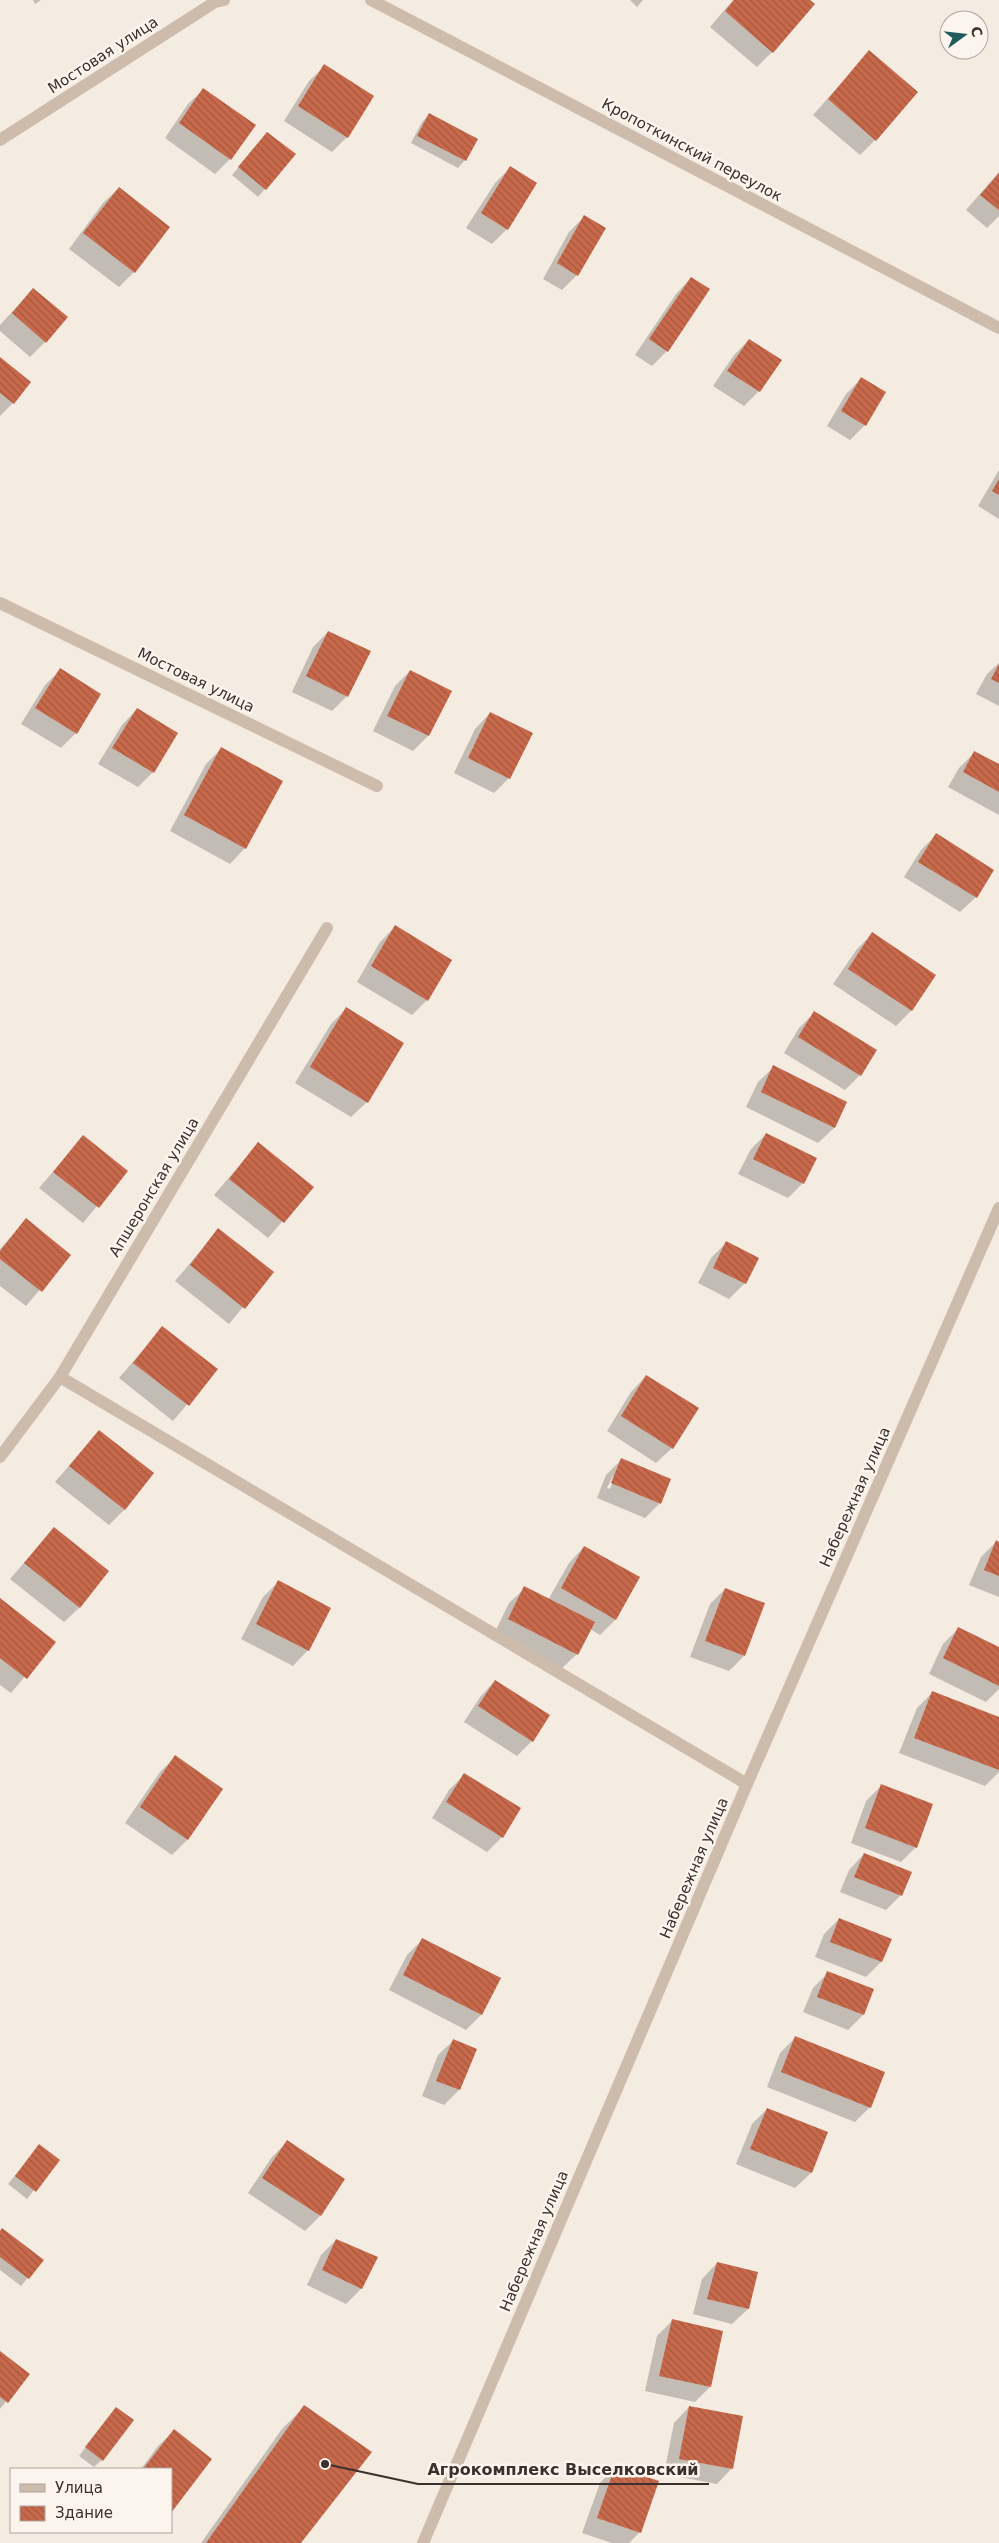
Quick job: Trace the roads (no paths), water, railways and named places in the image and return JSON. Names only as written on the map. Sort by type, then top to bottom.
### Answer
[{"type":"street","name":"Мостовая улица","points":[[0,140],[215,2],[224,0]]},
{"type":"street","name":"Кропоткинский переулок","points":[[371,0],[999,328]]},
{"type":"street","name":"Мостовая улица","points":[[0,603],[377,786]]},
{"type":"street","name":"Апшеронская улица","points":[[0,1457],[60,1377],[327,928]]},
{"type":"street","name":"Набережная улица","points":[[423,2543],[747,1784],[999,1208]]},
{"type":"street","points":[[60,1377],[747,1784]]},
{"type":"place","name":"Агрокомплекс Выселковский","points":[[325,2464]]}]
